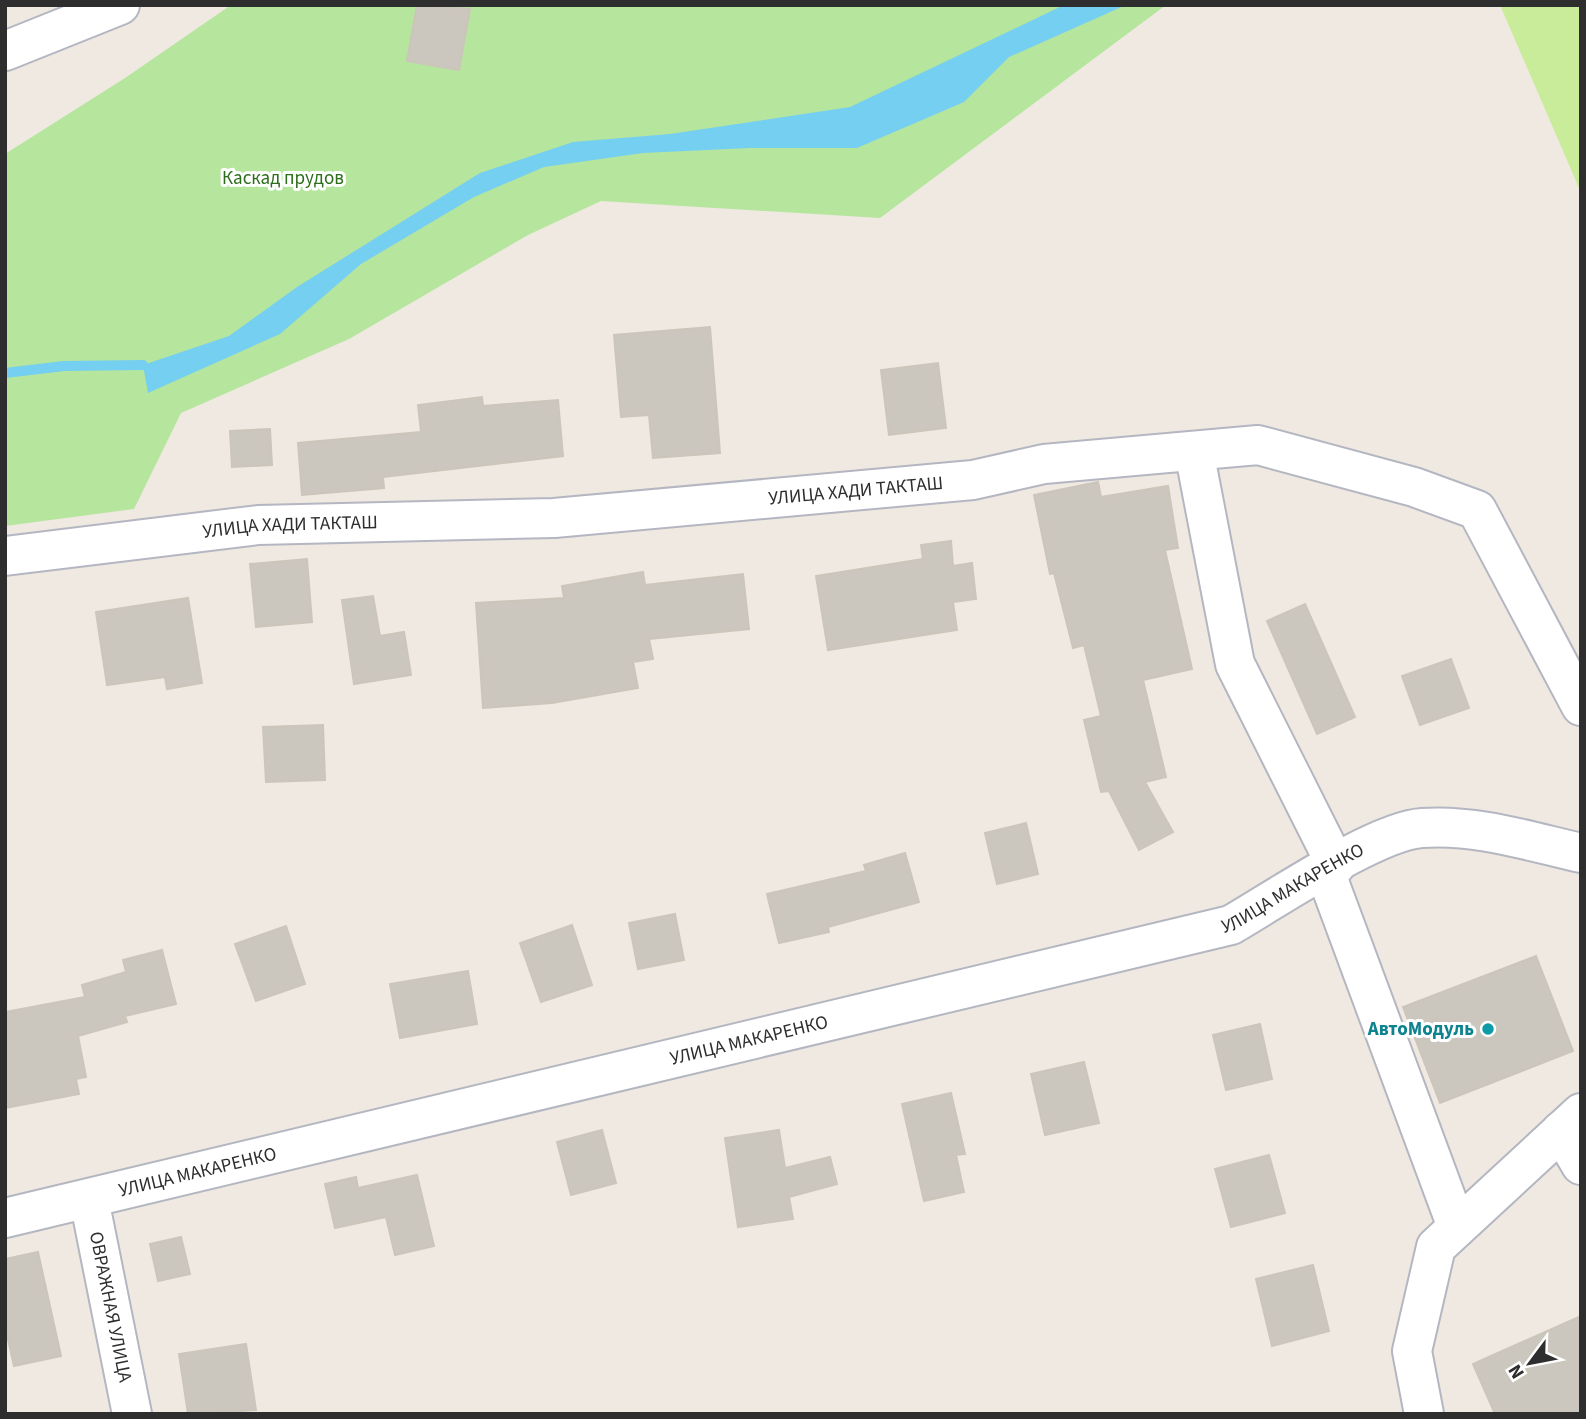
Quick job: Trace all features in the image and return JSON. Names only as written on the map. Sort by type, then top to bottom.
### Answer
[{"type":"street","points":[[5,51],[120,5]]},
{"type":"street","name":"УЛИЦА ХАДИ ТАКТАШ","points":[[5,556],[258,524],[554,518],[973,480],[1044,464],[1258,445],[1413,487],[1477,510],[1581,706]]},
{"type":"street","points":[[1194,451],[1235,664],[1331,868],[1457,1227]]},
{"type":"street","name":"УЛИЦА МАКАРЕНКО","points":[[5,1218],[1231,925],[1377,841],[1420,828],[1476,829],[1581,853]]},
{"type":"street","points":[[1424,1414],[1412,1350],[1436,1247],[1571,1122],[1581,1165]]},
{"type":"street","name":"ОВРАЖНАЯ УЛИЦА","points":[[89,1199],[132,1414]]},
{"type":"green space","name":"Каскад прудов","points":[[231,5],[1166,5],[880,218],[601,201],[528,235],[349,339],[181,413],[134,509],[5,526],[5,154],[125,78]]},
{"type":"green space","points":[[1500,5],[1581,5],[1579,188]]},
{"type":"water","points":[[1064,5],[1126,5],[1009,57],[964,102],[857,148],[750,148],[643,153],[544,167],[474,197],[361,264],[280,334],[148,393],[143,365],[229,336],[297,287],[480,173],[573,142],[670,134],[850,107]]},
{"type":"building","points":[[417,5],[470,9],[459,70],[407,61]]},
{"type":"building","points":[[710,327],[720,453],[653,458],[649,415],[621,417],[614,335]]},
{"type":"building","points":[[938,363],[946,428],[889,435],[881,370]]},
{"type":"building","points":[[482,397],[483,406],[558,400],[563,456],[383,477],[384,488],[302,495],[298,443],[421,432],[418,405]]},
{"type":"building","points":[[270,429],[272,465],[232,467],[230,431]]},
{"type":"building","points":[[1098,482],[1101,497],[1168,486],[1178,548],[1165,550],[1192,669],[1143,680],[1166,777],[1145,782],[1173,832],[1139,850],[1109,791],[1101,792],[1084,720],[1101,716],[1084,645],[1073,648],[1054,573],[1050,574],[1034,495]]},
{"type":"building","points":[[951,541],[953,566],[972,563],[976,599],[953,602],[957,630],[828,650],[816,576],[923,559],[921,545]]},
{"type":"building","points":[[307,559],[312,622],[256,627],[250,564]]},
{"type":"building","points":[[643,572],[645,585],[743,574],[749,629],[649,639],[653,659],[633,662],[638,688],[552,703],[483,708],[476,603],[564,598],[562,586]]},
{"type":"building","points":[[373,596],[380,636],[404,632],[411,675],[354,684],[342,600]]},
{"type":"building","points":[[188,598],[202,683],[167,689],[165,677],[107,685],[96,612]]},
{"type":"building","points":[[1305,604],[1355,717],[1317,734],[1267,621]]},
{"type":"building","points":[[1451,659],[1469,708],[1420,725],[1402,676]]},
{"type":"building","points":[[323,725],[325,780],[266,782],[263,727]]},
{"type":"building","points":[[1026,823],[1038,874],[997,884],[985,833]]},
{"type":"building","points":[[905,853],[919,902],[828,927],[829,932],[779,943],[767,894],[866,871],[864,865]]},
{"type":"building","points":[[675,914],[684,960],[638,969],[629,923]]},
{"type":"building","points":[[572,925],[592,985],[541,1002],[520,943]]},
{"type":"building","points":[[286,926],[305,984],[256,1001],[235,944]]},
{"type":"building","points":[[162,950],[176,1004],[125,1016],[127,1022],[78,1036],[86,1077],[76,1079],[79,1094],[5,1108],[5,1012],[85,997],[82,985],[126,972],[123,960]]},
{"type":"building","name":"АвтоМодуль","points":[[1536,956],[1573,1051],[1440,1103],[1403,1007]]},
{"type":"building","points":[[468,971],[477,1024],[400,1038],[390,984]]},
{"type":"building","points":[[1260,1024],[1272,1079],[1226,1090],[1213,1035]]},
{"type":"building","points":[[1084,1062],[1099,1123],[1045,1135],[1031,1074]]},
{"type":"building","points":[[951,1093],[965,1154],[956,1155],[964,1192],[924,1201],[902,1104]]},
{"type":"building","points":[[602,1130],[616,1183],[571,1195],[557,1142]]},
{"type":"building","points":[[779,1130],[785,1168],[830,1157],[837,1184],[789,1197],[793,1219],[738,1227],[725,1138]]},
{"type":"building","points":[[1269,1155],[1285,1213],[1231,1227],[1215,1169]]},
{"type":"building","points":[[417,1175],[434,1246],[395,1255],[386,1217],[335,1228],[325,1184],[356,1177],[358,1188]]},
{"type":"building","points":[[181,1237],[190,1274],[158,1281],[150,1244]]},
{"type":"building","points":[[38,1252],[61,1356],[14,1366],[5,1326],[5,1259]]},
{"type":"building","points":[[1313,1265],[1329,1331],[1272,1346],[1256,1279]]},
{"type":"building","points":[[1581,1316],[1581,1414],[1495,1414],[1473,1364]]},
{"type":"building","points":[[246,1344],[256,1410],[188,1414],[179,1354]]},
{"type":"waterway","points":[[5,373],[64,366],[143,365]]},
{"type":"place","name":"АвтоМодуль","points":[[1488,1029]]}]
